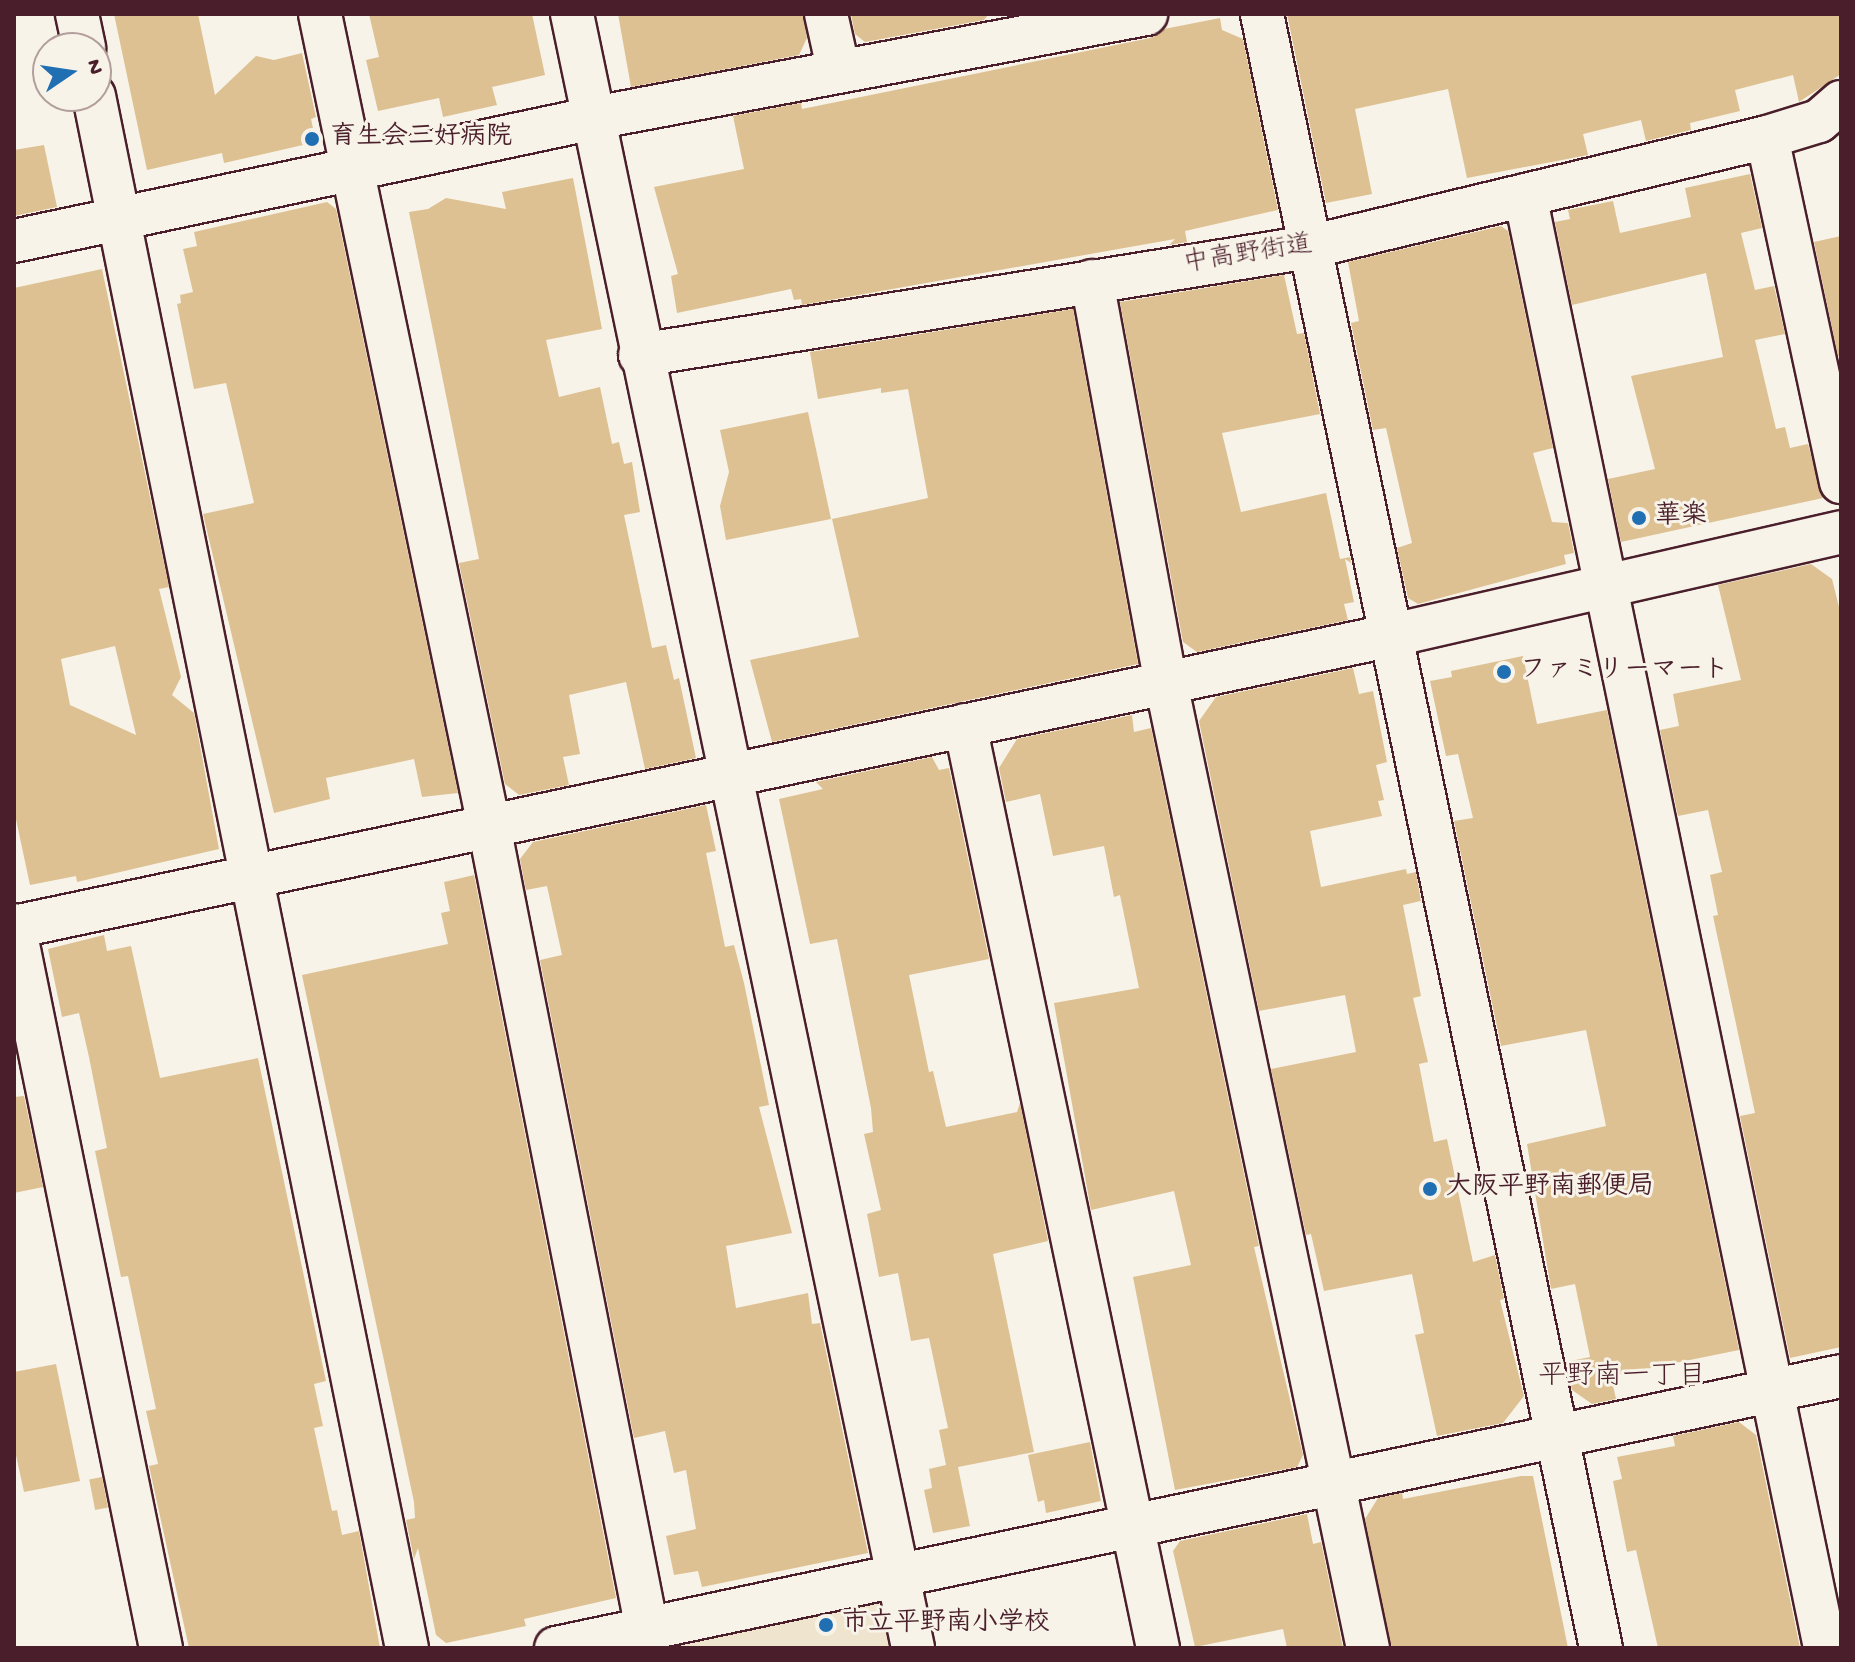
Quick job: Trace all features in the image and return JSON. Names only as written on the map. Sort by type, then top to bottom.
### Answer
[{"type":"street","points":[[320,14],[355,169],[489,826],[647,1629]]},
{"type":"street","points":[[572,14],[640,355],[732,775],[913,1648]]},
{"type":"street","points":[[826,14],[839,72]]},
{"type":"street","points":[[14,241],[594,118],[839,72],[1027,25],[1146,14]]},
{"type":"street","points":[[1262,14],[1388,636],[1601,1648]]},
{"type":"street","name":"中高野街道","points":[[640,355],[1309,247],[1767,137],[1819,121],[1841,102]]},
{"type":"street","points":[[98,112],[254,876],[407,1648]]},
{"type":"street","points":[[1767,137],[1841,482]]},
{"type":"street","points":[[1525,195],[1825,1648]]},
{"type":"street","points":[[1092,281],[1166,683],[1368,1648]]},
{"type":"street","points":[[161,1648],[14,926],[1388,636],[1841,532]]},
{"type":"street","points":[[965,725],[1158,1648]]},
{"type":"street","points":[[556,1648],[1841,1376]]},
{"type":"shaded area","name":"市立平野南小学校","points":[[880,1601],[890,1648],[655,1648]]},
{"type":"building","points":[[114,14],[198,14],[215,95],[256,56],[274,60],[302,53],[316,117],[311,119],[316,142],[224,163],[222,153],[147,170]]},
{"type":"building","points":[[369,14],[532,14],[545,75],[492,87],[497,105],[443,117],[439,98],[378,111],[366,60],[379,57]]},
{"type":"building","points":[[618,14],[803,14],[807,38],[799,55],[631,87]]},
{"type":"building","points":[[851,14],[989,14],[984,20],[865,42],[855,34]]},
{"type":"building","points":[[1287,14],[1841,14],[1841,74],[1799,102],[1793,75],[1735,90],[1740,111],[1690,123],[1691,130],[1646,141],[1641,120],[1583,134],[1588,155],[1467,178],[1448,89],[1355,109],[1372,194],[1326,203]]},
{"type":"building","points":[[1220,18],[1222,30],[1243,39],[1278,210],[1185,231],[1187,242],[1169,245],[1175,239],[802,305],[801,299],[794,300],[791,289],[677,313],[671,276],[678,274],[654,187],[744,169],[733,116],[801,103],[802,109],[1150,38],[1164,29]]},
{"type":"building","points":[[44,145],[57,207],[14,216],[14,150]]},
{"type":"building","points":[[1750,174],[1762,228],[1741,233],[1755,290],[1774,286],[1785,334],[1755,340],[1776,429],[1785,427],[1790,448],[1808,444],[1823,498],[1621,542],[1608,479],[1655,469],[1631,376],[1723,357],[1706,273],[1572,305],[1555,222],[1570,219],[1568,210],[1613,201],[1620,233],[1691,217],[1685,188]]},
{"type":"building","points":[[573,178],[602,329],[546,340],[559,397],[600,387],[612,444],[619,442],[624,464],[632,462],[640,512],[624,515],[652,648],[666,645],[674,680],[679,678],[696,758],[645,769],[626,682],[569,695],[580,754],[563,757],[569,785],[519,795],[505,784],[459,563],[479,559],[409,212],[428,209],[446,198],[506,209],[502,192]]},
{"type":"building","points":[[327,202],[336,209],[458,793],[422,797],[414,759],[326,778],[330,799],[274,813],[203,514],[254,503],[226,383],[194,389],[177,304],[181,303],[180,295],[193,292],[183,249],[197,246],[194,232]]},
{"type":"building","points":[[1501,226],[1508,231],[1553,448],[1533,453],[1552,522],[1568,523],[1574,553],[1564,555],[1566,564],[1418,604],[1408,598],[1397,548],[1412,543],[1386,428],[1373,430],[1351,323],[1359,321],[1348,262]]},
{"type":"building","points":[[1841,236],[1841,356],[1838,356],[1814,242]]},
{"type":"building","points":[[102,269],[169,587],[159,589],[181,677],[172,695],[194,713],[219,849],[77,882],[76,876],[30,885],[14,810],[14,288]],"holes":[[[115,646],[136,735],[70,705],[61,659]]]},
{"type":"building","points":[[1284,275],[1297,334],[1304,333],[1320,414],[1222,433],[1241,512],[1326,493],[1340,559],[1350,557],[1351,563],[1345,559],[1354,602],[1344,604],[1348,620],[1197,652],[1183,642],[1120,302]]},
{"type":"building","points":[[1073,309],[1138,664],[772,742],[750,660],[859,637],[832,519],[928,498],[908,389],[881,393],[881,388],[818,399],[810,352]]},
{"type":"building","points":[[808,412],[831,519],[726,540],[720,506],[729,472],[720,430]]},
{"type":"building","points":[[1811,564],[1832,579],[1841,615],[1841,1347],[1790,1358],[1740,1116],[1755,1113],[1713,916],[1718,915],[1710,875],[1722,872],[1708,810],[1678,816],[1660,730],[1679,726],[1673,694],[1741,680],[1718,585]]},
{"type":"building","points":[[1523,656],[1537,724],[1607,710],[1739,1350],[1611,1376],[1616,1399],[1592,1404],[1572,1390],[1566,1362],[1590,1357],[1575,1284],[1551,1289],[1527,1144],[1606,1126],[1586,1030],[1501,1046],[1454,821],[1473,818],[1458,754],[1446,756],[1430,681],[1452,677],[1451,671]]},
{"type":"building","points":[[1353,668],[1359,694],[1373,691],[1387,762],[1376,765],[1384,800],[1378,801],[1382,816],[1310,831],[1321,887],[1406,869],[1407,874],[1416,872],[1421,901],[1403,905],[1421,996],[1413,998],[1428,1062],[1419,1064],[1434,1142],[1447,1139],[1473,1262],[1495,1255],[1504,1299],[1500,1300],[1524,1396],[1503,1423],[1437,1436],[1415,1335],[1424,1333],[1412,1274],[1324,1291],[1311,1234],[1306,1235],[1271,1069],[1356,1052],[1345,995],[1259,1011],[1199,721],[1216,697]]},
{"type":"building","points":[[1132,715],[1134,732],[1151,728],[1259,1246],[1254,1247],[1303,1455],[1297,1467],[1175,1490],[1133,1277],[1191,1265],[1174,1191],[1091,1210],[1054,1003],[1139,988],[1120,895],[1114,897],[1104,846],[1053,856],[1040,794],[1006,802],[999,768],[1017,739]]},
{"type":"building","points":[[932,757],[939,770],[949,768],[989,959],[909,975],[929,1072],[933,1071],[946,1127],[1017,1112],[1020,1103],[1048,1241],[993,1254],[1034,1452],[958,1467],[970,1526],[933,1533],[924,1490],[932,1488],[929,1469],[946,1465],[939,1430],[948,1428],[929,1338],[911,1341],[898,1273],[879,1277],[867,1214],[881,1210],[864,1134],[873,1132],[871,1108],[837,939],[810,944],[779,799],[823,789],[816,782]]},
{"type":"building","points":[[706,805],[716,851],[706,853],[725,947],[734,945],[744,983],[769,1105],[759,1107],[792,1233],[726,1246],[736,1308],[808,1293],[812,1324],[820,1323],[868,1553],[702,1587],[698,1571],[674,1575],[666,1536],[696,1529],[686,1470],[674,1473],[665,1431],[634,1438],[540,960],[562,955],[547,886],[526,890],[520,859],[533,842]]},
{"type":"building","points":[[474,875],[616,1598],[524,1619],[526,1626],[446,1643],[436,1635],[418,1548],[414,1559],[406,1520],[415,1518],[414,1502],[302,975],[448,944],[441,913],[450,911],[444,882]]},
{"type":"building","points":[[104,935],[107,951],[131,946],[160,1078],[258,1058],[326,1381],[314,1384],[323,1426],[314,1428],[332,1511],[337,1510],[342,1535],[359,1531],[380,1648],[189,1648],[149,1466],[158,1464],[146,1411],[156,1409],[128,1276],[121,1277],[95,1151],[107,1148],[89,1057],[79,1013],[62,1017],[48,949]]},
{"type":"building","points":[[24,1096],[43,1187],[14,1193],[14,1097]]},
{"type":"building","points":[[56,1364],[80,1481],[24,1492],[14,1446],[14,1372]]},
{"type":"building","points":[[1739,1422],[1756,1435],[1800,1648],[1658,1648],[1636,1550],[1627,1552],[1613,1481],[1622,1479],[1617,1457],[1675,1446],[1673,1436]]},
{"type":"building","points":[[1090,1442],[1101,1501],[1046,1513],[1044,1500],[1038,1502],[1028,1455]]},
{"type":"building","points":[[1533,1476],[1568,1648],[1391,1648],[1365,1519],[1378,1498],[1402,1493],[1403,1499]]},
{"type":"building","points":[[102,1477],[108,1507],[95,1510],[89,1479]]},
{"type":"building","points":[[1307,1514],[1313,1544],[1321,1542],[1343,1648],[1287,1648],[1283,1629],[1195,1647],[1173,1551],[1180,1541]]},
{"type":"place","name":"育生会三好病院","points":[[312,139]]},
{"type":"place","name":"華楽","points":[[1639,518]]},
{"type":"place","name":"ファミリーマート","points":[[1504,672]]},
{"type":"place","name":"大阪平野南郵便局","points":[[1430,1189]]},
{"type":"place","name":"市立平野南小学校","points":[[826,1625]]},
{"type":"district","name":"平野南一丁目","points":[[1622,1378]]}]
